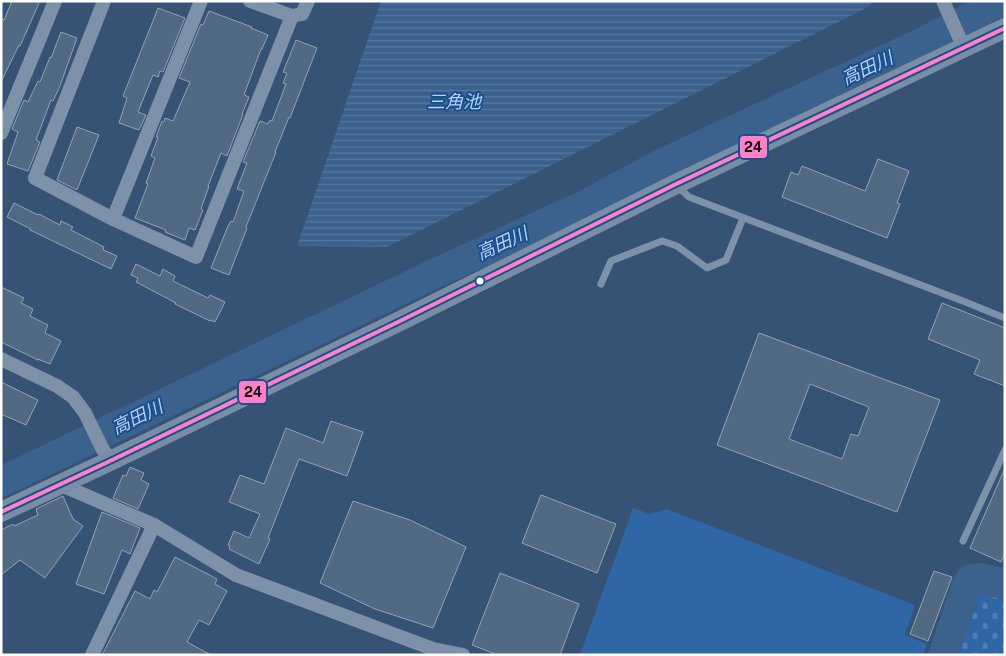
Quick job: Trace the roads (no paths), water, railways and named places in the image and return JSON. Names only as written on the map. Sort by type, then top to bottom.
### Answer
[{"type":"street","points":[[1,133],[55,1]]},
{"type":"street","points":[[104,1],[35,178],[113,219],[196,257],[292,16]]},
{"type":"street","points":[[113,219],[201,1]]},
{"type":"street","points":[[250,1],[292,16],[302,14],[308,1]]},
{"type":"street","points":[[944,3],[961,43]]},
{"type":"street","points":[[1,512],[59,484],[106,455],[400,321],[961,43],[1005,28]]},
{"type":"street","points":[[1,358],[57,386],[73,398],[85,413],[106,455]]},
{"type":"street","points":[[59,484],[154,525],[236,575],[336,614],[434,649],[463,655]]},
{"type":"street","points":[[92,655],[154,525]]},
{"type":"lane","points":[[674,185],[689,197],[1005,318]]},
{"type":"lane","points":[[601,284],[611,261],[662,241],[677,246],[707,268],[726,260],[743,218]]},
{"type":"lane","points":[[963,540],[1005,450]]},
{"type":"water","name":"三角池","points":[[381,1],[873,1],[870,6],[387,247],[297,246]]},
{"type":"waterway","name":"高田川","points":[[1,482],[438,272],[585,205],[663,163],[919,44],[1002,1]]},
{"type":"waterway","points":[[943,655],[971,579],[978,578],[1005,584]]}]
